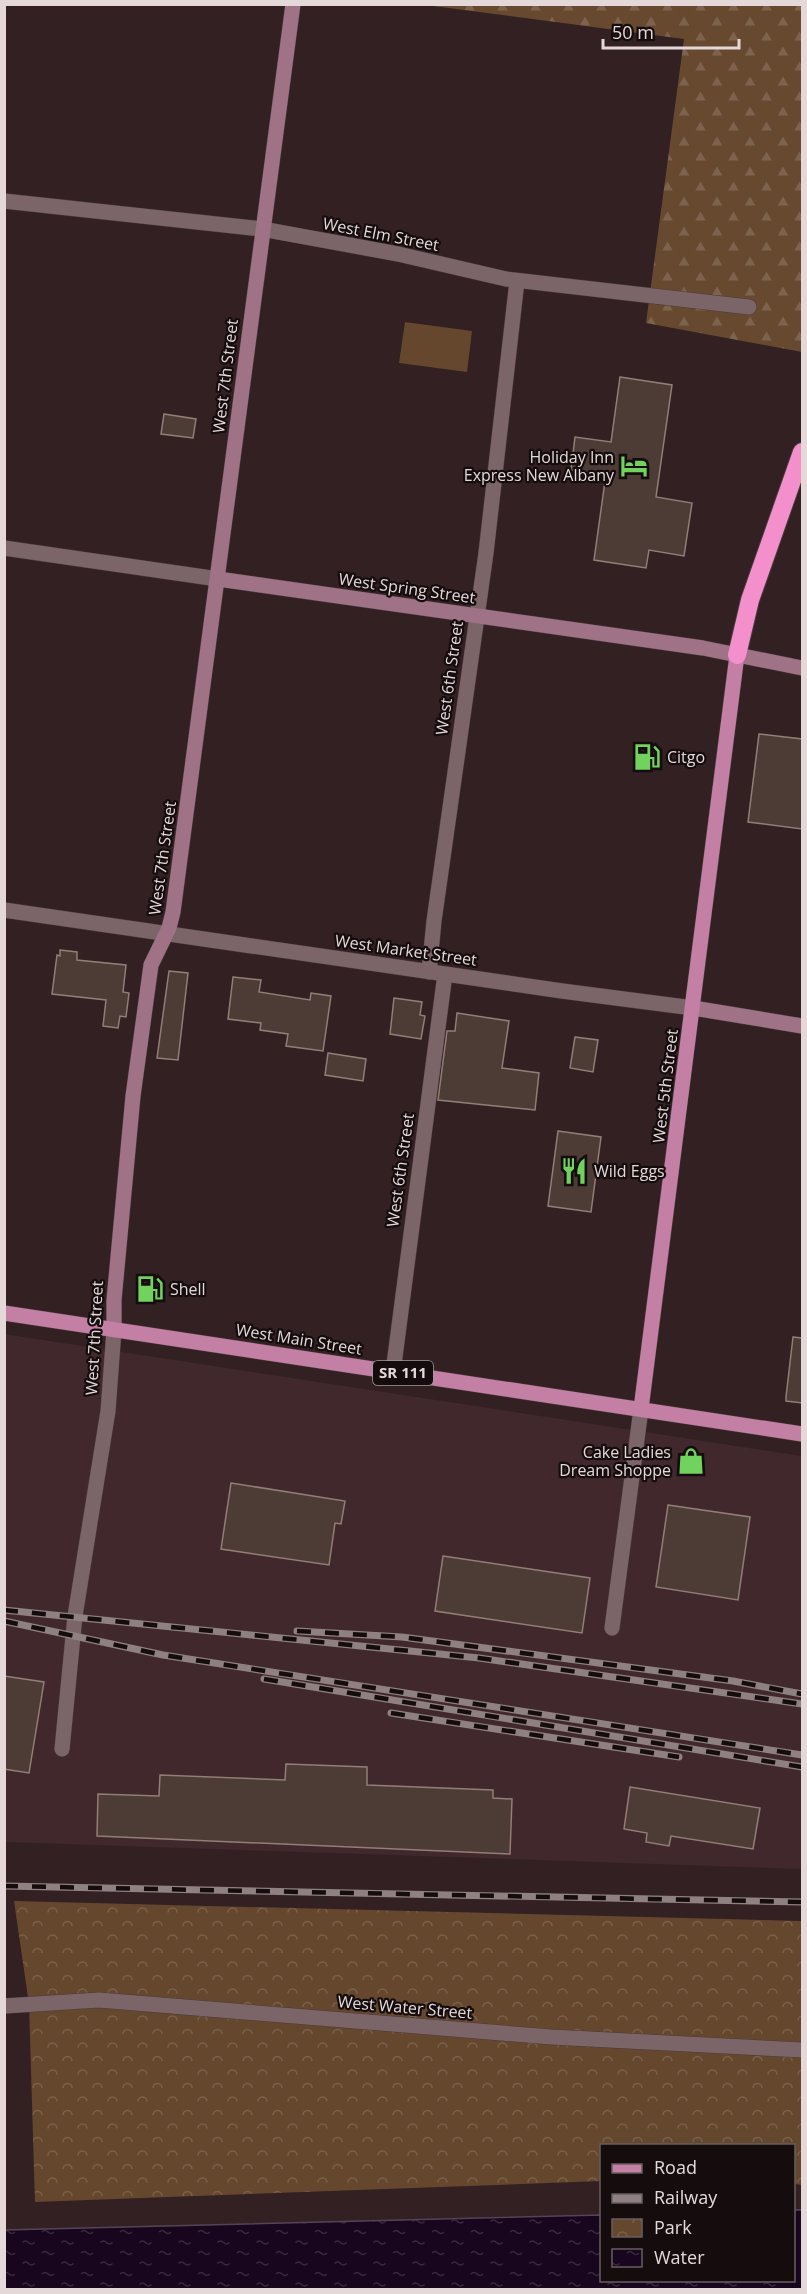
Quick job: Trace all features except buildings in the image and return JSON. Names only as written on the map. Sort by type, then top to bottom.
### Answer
[{"type":"highway","points":[[737,655],[750,600],[802,452]]},
{"type":"main road","name":"West 5th Street","points":[[641,1409],[737,655]]},
{"type":"main road","name":"West Main Street","points":[[4,1313],[802,1434]]},
{"type":"street","name":"West 7th Street","points":[[62,1749],[75,1616],[108,1411],[116,1276],[133,1096],[151,965],[173,912],[293,4]]},
{"type":"street","name":"West Elm Street","points":[[4,201],[262,229],[517,281],[749,307]]},
{"type":"street","name":"West 6th Street","points":[[429,972],[434,921],[486,553],[517,281]]},
{"type":"street","name":"West Spring Street","points":[[4,548],[703,648],[802,668]]},
{"type":"street","name":"West Market Street","points":[[4,910],[693,1008],[802,1026]]},
{"type":"street","name":"West 6th Street","points":[[393,1372],[445,974]]},
{"type":"street","name":"West 5th Street","points":[[612,1628],[641,1409]]},
{"type":"street","name":"West Water Street","points":[[4,2006],[99,2000],[551,2037],[802,2050]]},
{"type":"shaded area","points":[[4,1334],[802,1456],[802,1869],[5,1842]]},
{"type":"green space","points":[[426,5],[802,5],[802,352],[646,323],[684,39]]},
{"type":"green space","points":[[405,322],[472,331],[467,372],[399,363]]},
{"type":"green space","points":[[14,1901],[802,1921],[802,2185],[795,2184],[795,2144],[600,2144],[600,2181],[35,2202],[29,2004]]},
{"type":"water","points":[[795,2210],[802,2210],[802,2289],[5,2289],[5,2230],[600,2215],[600,2282],[795,2282]]},
{"type":"railway","points":[[4,1610],[479,1658],[802,1704]]},
{"type":"railway","points":[[4,1621],[163,1655],[802,1755]]},
{"type":"railway","points":[[297,1631],[402,1637],[733,1681],[802,1694]]},
{"type":"railway","points":[[264,1679],[802,1767]]},
{"type":"railway","points":[[391,1713],[679,1757]]},
{"type":"railway","points":[[4,1886],[802,1902]]},
{"type":"place","name":"Holiday Inn Express New Albany","points":[[634,466]]},
{"type":"place","name":"Citgo","points":[[647,757]]},
{"type":"place","name":"Wild Eggs","points":[[574,1171]]},
{"type":"place","name":"Shell","points":[[150,1289]]},
{"type":"place","name":"Cake Ladies Dream Shoppe","points":[[691,1461]]}]
